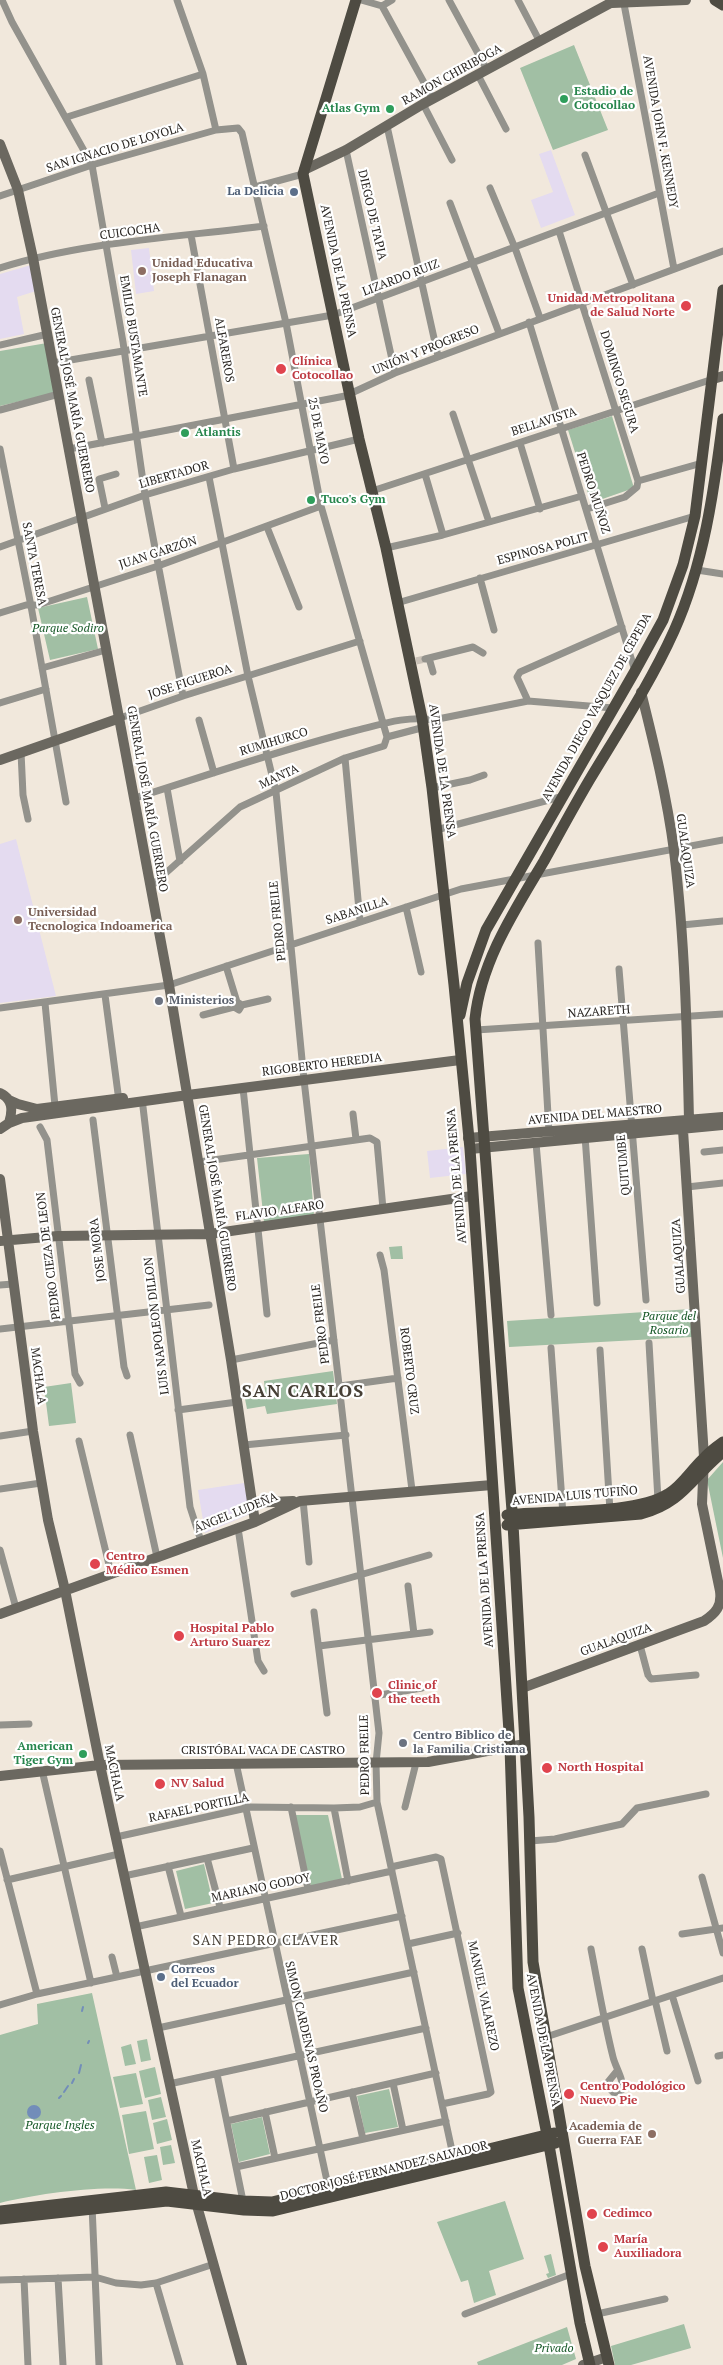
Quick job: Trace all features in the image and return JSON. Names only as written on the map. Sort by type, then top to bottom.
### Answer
[{"type":"main road","name":"AVENIDA DE LA PRENSA","points":[[356,0],[304,172],[359,439],[426,722],[458,1032],[462,1045],[460,1060],[469,1144],[510,1746],[518,1988],[548,2140],[588,2364]]},
{"type":"main road","points":[[715,0],[723,5]]},
{"type":"main road","name":"AVENIDA DIEGO VASQUEZ DE CEPEDA","points":[[458,1032],[467,983],[486,930],[565,796],[663,620],[683,565],[694,516],[718,377],[723,290]]},
{"type":"main road","points":[[476,1030],[476,1007],[482,982],[499,942],[536,873],[641,692],[674,631],[697,570],[710,514],[723,419]]},
{"type":"main road","points":[[454,985],[460,987],[467,983]]},
{"type":"main road","name":"AVENIDA DE LA PRENSA","points":[[476,1030],[513,1519],[530,1842],[533,1962],[584,2261],[608,2361]]},
{"type":"main road","points":[[462,1045],[474,1058],[479,1071]]},
{"type":"main road","name":"AVENIDA LUIS TUFIÑO","points":[[610,1512],[658,1500],[670,1493],[704,1457],[723,1442]]},
{"type":"main road","name":"AVENIDA LUIS TUFIÑO","points":[[495,1521],[610,1512],[641,1514],[670,1503],[723,1452]]},
{"type":"main road","name":"DOCTOR JOSÉ FERNANDEZ SALVADOR","points":[[195,2200],[274,2211],[330,2194],[564,2136]]},
{"type":"main road","name":"DOCTOR JOSÉ FERNANDEZ SALVADOR","points":[[0,2211],[195,2200],[272,2202],[330,2194]]},
{"type":"main road","name":"DOCTOR JOSÉ FERNANDEZ SALVADOR","points":[[0,2219],[92,2205]]},
{"type":"street","name":"EMILIO BUSTAMANTE","points":[[2,0],[12,22],[92,165],[124,351],[145,495],[183,696]]},
{"type":"street","points":[[177,0],[203,74],[216,130]]},
{"type":"street","points":[[360,0],[382,6],[392,0]]},
{"type":"street","points":[[449,0],[506,129]]},
{"type":"street","points":[[518,0],[540,42]]},
{"type":"street","name":"RAMON CHIRIBOGA","points":[[304,172],[346,150],[428,101],[540,42],[597,5],[619,2],[686,0]]},
{"type":"street","name":"AVENIDA JOHN F. KENNEDY","points":[[619,2],[674,269]]},
{"type":"street","points":[[382,6],[428,101],[452,160]]},
{"type":"street","points":[[66,117],[203,74]]},
{"type":"street","points":[[387,126],[438,356]]},
{"type":"street","name":"SAN IGNACIO DE LOYOLA","points":[[0,196],[92,165],[216,130],[238,128]]},
{"type":"street","name":"25 DE MAYO","points":[[238,128],[242,133],[286,324],[320,506],[388,737]]},
{"type":"street","name":"GENERAL JOSÉ MARÍA GUERRERO","points":[[0,144],[18,190],[33,258],[135,798],[188,1095],[255,1522]]},
{"type":"street","name":"DIEGO DE TAPIA","points":[[346,150],[395,373]]},
{"type":"street","points":[[585,155],[633,284]]},
{"type":"street","points":[[255,187],[304,172]]},
{"type":"street","points":[[490,188],[515,248],[540,318]]},
{"type":"street","name":"LIZARDO RUIZ","points":[[53,363],[333,315],[659,193]]},
{"type":"street","points":[[450,203],[499,333]]},
{"type":"street","name":"CUICOCHA","points":[[0,268],[33,258],[107,246],[264,226]]},
{"type":"street","name":"DOMINGO SEGURA","points":[[559,231],[638,481]]},
{"type":"street","name":"ALFAREROS","points":[[191,235],[234,469]]},
{"type":"street","name":"UNIÓN Y PROGRESO","points":[[69,449],[302,405],[350,394],[438,356],[723,250]]},
{"type":"street","name":"PEDRO MUÑOZ","points":[[530,322],[635,671]]},
{"type":"street","points":[[0,345],[48,334]]},
{"type":"street","name":"BELLAVISTA","points":[[372,491],[718,377]]},
{"type":"street","points":[[89,380],[102,443]]},
{"type":"street","points":[[0,410],[58,394]]},
{"type":"street","points":[[453,414],[470,460],[489,522]]},
{"type":"street","name":"LIBERTADOR","points":[[0,546],[145,495],[234,469],[359,439]]},
{"type":"street","points":[[520,443],[540,509]]},
{"type":"street","name":"SANTA TERESA","points":[[0,449],[2,471],[31,606],[66,802]]},
{"type":"street","points":[[587,509],[632,494],[638,487],[638,481],[702,463]]},
{"type":"street","points":[[105,508],[99,479],[116,474]]},
{"type":"street","points":[[425,474],[443,535]]},
{"type":"street","name":"PEDRO FREILE","points":[[208,477],[248,676],[276,792],[304,1080],[346,1435],[359,1575],[378,1733],[376,1763],[377,1802],[455,2162]]},
{"type":"street","points":[[386,548],[443,535],[582,496]]},
{"type":"street","name":"JUAN GARZÓN","points":[[0,613],[26,605],[31,606],[158,566],[320,506]]},
{"type":"street","name":"ESPINOSA POLIT","points":[[398,603],[480,578],[598,546],[694,516]]},
{"type":"street","points":[[267,527],[299,607]]},
{"type":"street","points":[[697,570],[723,574]]},
{"type":"street","points":[[480,578],[494,630]]},
{"type":"street","points":[[528,701],[517,677],[520,672],[622,627]]},
{"type":"street","name":"JOSE FIGUEROA","points":[[0,760],[183,696],[360,641]]},
{"type":"street","points":[[433,672],[427,659],[473,647],[483,653]]},
{"type":"street","points":[[42,668],[106,650]]},
{"type":"street","points":[[0,703],[46,689]]},
{"type":"street","name":"GUALAQUIZA","points":[[522,1688],[704,1621],[715,1614],[720,1607],[720,1591],[702,1504],[704,1457],[683,1130],[688,1120],[687,1017],[682,925],[674,850],[660,770],[641,692]]},
{"type":"street","name":"MANTA","points":[[150,887],[240,807],[276,792],[345,758],[382,747],[388,737],[426,722],[528,701],[613,708]]},
{"type":"street","points":[[199,720],[214,773]]},
{"type":"street","name":"RUMIHURCO","points":[[135,798],[268,756],[384,724],[426,722]]},
{"type":"street","points":[[21,752],[23,795],[28,819]]},
{"type":"street","points":[[345,758],[360,922]]},
{"type":"street","points":[[432,788],[484,774]]},
{"type":"street","points":[[167,788],[180,861]]},
{"type":"street","points":[[436,830],[565,796]]},
{"type":"street","name":"SABANILLA","points":[[0,1008],[169,985],[443,894],[536,873],[723,840]]},
{"type":"street","points":[[406,907],[421,972]]},
{"type":"street","points":[[682,925],[723,921]]},
{"type":"street","points":[[538,943],[549,1132]]},
{"type":"street","points":[[226,966],[238,1005]]},
{"type":"street","name":"QUITUMBE","points":[[619,969],[646,1300]]},
{"type":"street","points":[[105,995],[119,1102]]},
{"type":"street","points":[[203,1015],[268,999]]},
{"type":"street","points":[[45,1003],[55,1106]]},
{"type":"street","name":"NAZARETH","points":[[476,1030],[723,1014]]},
{"type":"street","name":"RIGOBERTO HEREDIA","points":[[3,1094],[32,1108],[119,1102],[460,1060]]},
{"type":"street","points":[[243,1088],[266,1314]]},
{"type":"street","name":"RIGOBERTO HEREDIA","points":[[3,1094],[12,1109],[5,1125]]},
{"type":"street","name":"RIGOBERTO HEREDIA","points":[[5,1125],[22,1118],[119,1102]]},
{"type":"street","name":"LUIS NAPOLEON DILLON","points":[[143,1107],[190,1507],[201,1541]]},
{"type":"street","points":[[353,1114],[356,1139]]},
{"type":"street","name":"AVENIDA DEL MAESTRO","points":[[632,1130],[723,1116]]},
{"type":"street","name":"JOSE MORA","points":[[93,1120],[124,1367],[128,1376]]},
{"type":"street","points":[[0,1140],[5,1125]]},
{"type":"street","name":"PEDRO CIEZA DE LEON","points":[[40,1127],[47,1140],[75,1374],[80,1383]]},
{"type":"street","name":"AVENIDA DEL MAESTRO","points":[[469,1144],[549,1132],[584,1133],[723,1127]]},
{"type":"street","points":[[584,1133],[597,1302]]},
{"type":"street","name":"AVENIDA DEL MAESTRO","points":[[485,1142],[536,1143],[584,1133]]},
{"type":"street","points":[[199,1162],[356,1139],[374,1139],[376,1142],[383,1209]]},
{"type":"street","points":[[536,1143],[551,1315]]},
{"type":"street","points":[[704,1152],[723,1150]]},
{"type":"street","name":"MACHALA","points":[[0,1179],[4,1240],[13,1284],[41,1483],[144,1972],[195,2200],[242,2365]]},
{"type":"street","points":[[687,1187],[723,1183]]},
{"type":"street","name":"FLAVIO ALFARO","points":[[4,1240],[58,1236],[210,1234],[472,1196]]},
{"type":"street","name":"ROBERTO CRUZ","points":[[380,1254],[384,1270],[412,1490]]},
{"type":"street","points":[[0,1285],[13,1284]]},
{"type":"street","points":[[0,1329],[209,1305]]},
{"type":"street","points":[[231,1360],[334,1340]]},
{"type":"street","points":[[649,1342],[658,1500]]},
{"type":"street","points":[[551,1348],[563,1515]]},
{"type":"street","points":[[600,1350],[610,1512]]},
{"type":"street","points":[[340,1386],[398,1378]]},
{"type":"street","points":[[178,1410],[237,1402]]},
{"type":"street","points":[[0,1436],[33,1432]]},
{"type":"street","points":[[130,1435],[157,1557]]},
{"type":"street","points":[[244,1445],[346,1435]]},
{"type":"street","points":[[79,1441],[111,1573]]},
{"type":"street","points":[[0,1489],[41,1483]]},
{"type":"street","name":"ÁNGEL LUDEÑA","points":[[0,1614],[255,1522],[301,1501],[352,1495],[492,1485]]},
{"type":"street","points":[[252,1503],[301,1501],[309,1562]]},
{"type":"street","points":[[238,1528],[258,1661],[264,1671]]},
{"type":"street","points":[[0,1550],[16,1608]]},
{"type":"street","points":[[294,1594],[429,1555]]},
{"type":"street","points":[[408,1586],[414,1634]]},
{"type":"street","points":[[314,1612],[327,1713]]},
{"type":"street","points":[[319,1646],[430,1632]]},
{"type":"street","points":[[640,1644],[648,1675],[651,1679],[696,1675]]},
{"type":"street","points":[[374,1696],[422,1688]]},
{"type":"street","points":[[0,1725],[29,1724]]},
{"type":"street","name":"CRISTÓBAL VACA DE CASTRO","points":[[0,1776],[100,1765],[428,1762],[525,1744]]},
{"type":"street","points":[[405,1807],[416,1762]]},
{"type":"street","name":"SIMON CARDENAS PROAÑO","points":[[236,1763],[286,2000],[330,2194]]},
{"type":"street","points":[[42,1770],[90,1983]]},
{"type":"street","points":[[530,1842],[554,1839],[622,1824],[637,1808],[706,1794]]},
{"type":"street","name":"RAFAEL PORTILLA","points":[[116,1837],[245,1809],[360,1807],[377,1802]]},
{"type":"street","points":[[290,1808],[308,1889]]},
{"type":"street","points":[[334,1808],[348,1881]]},
{"type":"street","points":[[124,1876],[253,1848]]},
{"type":"street","points":[[0,1851],[37,1994]]},
{"type":"street","points":[[7,1880],[119,1854]]},
{"type":"street","points":[[207,1858],[220,1907]]},
{"type":"street","name":"MARIANO GODOY","points":[[135,1927],[220,1907],[348,1881],[439,1858]]},
{"type":"street","name":"MANUEL VALAREZO","points":[[439,1858],[441,1859],[458,1933],[491,2092],[442,2104]]},
{"type":"street","points":[[168,1866],[181,1916]]},
{"type":"street","points":[[702,1878],[720,1929],[723,1953]]},
{"type":"street","points":[[0,2003],[402,1916]]},
{"type":"street","points":[[682,1934],[720,1929]]},
{"type":"street","points":[[408,1944],[458,1933]]},
{"type":"street","points":[[592,1949],[604,2017],[617,2071]]},
{"type":"street","points":[[642,1949],[667,2051]]},
{"type":"street","points":[[112,1957],[117,1978]]},
{"type":"street","points":[[158,2028],[414,1972]]},
{"type":"street","points":[[546,2036],[723,1978]]},
{"type":"street","points":[[672,1995],[698,2081]]},
{"type":"street","points":[[169,2084],[426,2028]]},
{"type":"street","points":[[227,2120],[436,2073]]},
{"type":"street","points":[[217,2074],[243,2202]]},
{"type":"street","points":[[393,2083],[403,2130]]},
{"type":"street","points":[[352,2092],[363,2139]]},
{"type":"street","points":[[265,2112],[275,2158]]},
{"type":"street","points":[[236,2167],[446,2121]]},
{"type":"street","points":[[92,2205],[99,2365]]},
{"type":"street","points":[[0,2280],[95,2277],[116,2283],[141,2285],[156,2283],[214,2264]]},
{"type":"street","points":[[465,2314],[571,2274]]},
{"type":"street","points":[[58,2278],[63,2365]]},
{"type":"street","points":[[24,2279],[28,2365]]},
{"type":"street","points":[[156,2283],[180,2365]]},
{"type":"street","points":[[597,2314],[665,2298]]},
{"type":"street","points":[[588,2364],[608,2361]]},
{"type":"shaded area","points":[[551,150],[575,215],[541,228],[531,200],[553,192],[539,154]]},
{"type":"shaded area","name":"Unidad Educativa Joseph Flanagan","points":[[149,248],[154,291],[136,294],[131,250]]},
{"type":"shaded area","points":[[31,265],[36,291],[17,297],[24,334],[0,339],[0,274]]},
{"type":"shaded area","name":"Universidad Tecnologica Indoamerica","points":[[16,839],[56,996],[0,1003],[0,844]]},
{"type":"shaded area","points":[[463,1147],[466,1174],[430,1178],[427,1151]]},
{"type":"shaded area","points":[[244,1483],[250,1514],[205,1533],[198,1490]]},
{"type":"green space","name":"Estadio de Cotocollao","points":[[574,45],[608,130],[553,150],[520,68]]},
{"type":"green space","points":[[47,343],[54,393],[0,406],[0,351]]},
{"type":"green space","points":[[612,416],[634,488],[591,503],[568,430]]},
{"type":"green space","name":"Parque Sodiro","points":[[87,597],[98,649],[50,660],[38,608]]},
{"type":"green space","points":[[309,1154],[314,1216],[264,1222],[257,1158]]},
{"type":"green space","points":[[402,1246],[403,1259],[391,1259],[389,1247]]},
{"type":"green space","name":"Parque del Rosario","points":[[691,1309],[692,1337],[509,1347],[507,1321]]},
{"type":"green space","points":[[333,1371],[337,1404],[267,1414],[265,1406],[247,1409],[244,1394],[265,1391],[264,1381]]},
{"type":"green space","points":[[71,1383],[76,1423],[49,1426],[44,1387]]},
{"type":"green space","points":[[723,1462],[723,1558],[707,1480]]},
{"type":"green space","points":[[294,1815],[328,1815],[342,1879],[311,1886]]},
{"type":"green space","points":[[204,1864],[213,1903],[185,1909],[176,1871]]},
{"type":"green space","name":"Parque Ingles","points":[[92,1993],[136,2190],[68,2191],[31,2196],[0,2203],[0,2035],[38,2024],[37,2004]]},
{"type":"green space","points":[[147,2039],[151,2060],[141,2062],[137,2041]]},
{"type":"green space","points":[[131,2044],[136,2064],[125,2066],[121,2047]]},
{"type":"green space","points":[[155,2067],[161,2094],[145,2098],[139,2071]]},
{"type":"green space","points":[[136,2073],[143,2104],[120,2108],[113,2077]]},
{"type":"green space","points":[[389,2089],[398,2127],[365,2133],[357,2096]]},
{"type":"green space","points":[[161,2097],[166,2117],[152,2120],[148,2100]]},
{"type":"green space","points":[[146,2111],[154,2149],[129,2154],[122,2115]]},
{"type":"green space","points":[[262,2117],[270,2154],[239,2162],[231,2124]]},
{"type":"green space","points":[[167,2119],[172,2140],[157,2144],[153,2123]]},
{"type":"green space","points":[[171,2145],[175,2163],[163,2165],[160,2147]]},
{"type":"green space","points":[[157,2155],[162,2180],[149,2183],[144,2157]]},
{"type":"green space","points":[[505,2201],[524,2259],[489,2271],[496,2295],[474,2303],[468,2280],[461,2282],[437,2222]]},
{"type":"green space","points":[[551,2254],[556,2275],[548,2278],[546,2274],[549,2273],[544,2256]]},
{"type":"green space","points":[[684,2324],[691,2348],[631,2365],[615,2365],[611,2346]]},
{"type":"green space","name":"Privado","points":[[567,2327],[576,2359],[562,2365],[478,2365],[477,2362]]},
{"type":"water","points":[[31,2105],[37,2105],[41,2112],[37,2119],[31,2119],[27,2115],[27,2109]]},
{"type":"waterway","points":[[82,2011],[83,2007]]},
{"type":"waterway","points":[[79,2073],[81,2065]]},
{"type":"waterway","points":[[72,2083],[74,2079]]},
{"type":"waterway","points":[[64,2092],[68,2086]]},
{"type":"tunnel","points":[[416,661],[425,659]]},
{"type":"place","name":"Estadio de Cotocollao","points":[[564,99]]},
{"type":"place","name":"Atlas Gym","points":[[390,109]]},
{"type":"place","name":"La Delicia","points":[[294,192]]},
{"type":"place","name":"Unidad Educativa Joseph Flanagan","points":[[142,271]]},
{"type":"place","name":"Unidad Metropolitana de Salud Norte","points":[[686,306]]},
{"type":"place","name":"Clínica Cotocollao","points":[[281,369]]},
{"type":"place","name":"Atlantis","points":[[185,433]]},
{"type":"place","name":"Tuco's Gym","points":[[311,500]]},
{"type":"place","name":"Universidad Tecnologica Indoamerica","points":[[18,920]]},
{"type":"place","name":"Ministerios","points":[[159,1001]]},
{"type":"place","name":"Centro Médico Esmen","points":[[95,1564]]},
{"type":"place","name":"Hospital Pablo Arturo Suarez","points":[[179,1636]]},
{"type":"place","name":"Clinic of the teeth","points":[[377,1693]]},
{"type":"place","name":"Centro Biblico de la Familia Cristiana","points":[[403,1743]]},
{"type":"place","name":"American Tiger Gym","points":[[83,1754]]},
{"type":"place","name":"North Hospital","points":[[547,1768]]},
{"type":"place","name":"NV Salud","points":[[160,1784]]},
{"type":"place","name":"Correos del Ecuador","points":[[161,1977]]},
{"type":"place","name":"Centro Podológico Nuevo Pie","points":[[569,2094]]},
{"type":"place","name":"Academia de Guerra FAE","points":[[652,2134]]},
{"type":"place","name":"Cedimco","points":[[592,2214]]},
{"type":"place","name":"María Auxiliadora","points":[[603,2247]]},
{"type":"district","name":"SAN CARLOS","points":[[303,1392]]},
{"type":"district","name":"SAN PEDRO CLAVER","points":[[266,1941]]}]
